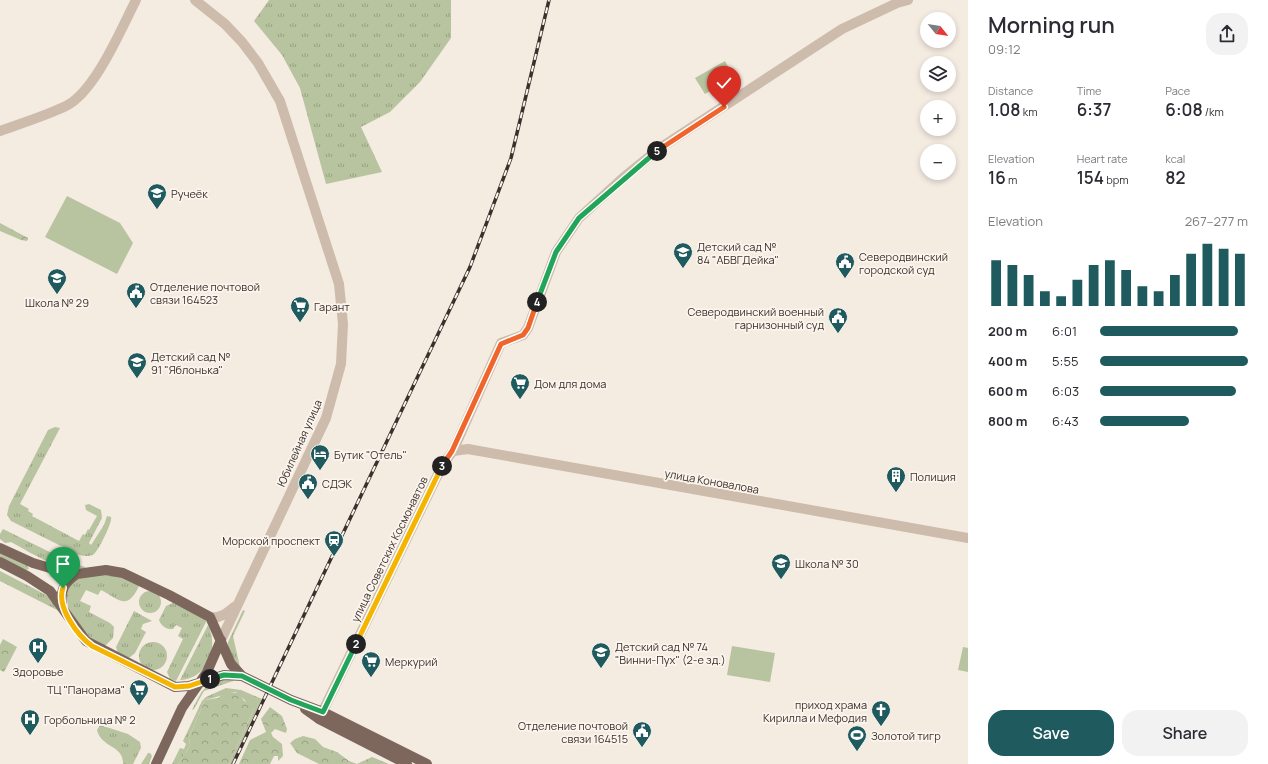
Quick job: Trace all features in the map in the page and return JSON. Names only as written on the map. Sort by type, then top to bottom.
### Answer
[{"type":"main road","points":[[0,548],[33,563],[67,573],[77,574],[100,570],[123,573],[210,617],[230,664],[242,676],[321,715],[427,764]]},
{"type":"main road","points":[[0,562],[27,576],[50,591],[86,641],[175,687],[181,688],[198,684],[224,675],[242,676]]},
{"type":"main road","points":[[27,576],[32,573],[34,568],[33,563]]},
{"type":"main road","points":[[62,606],[61,596],[64,585],[77,574]]},
{"type":"main road","name":"Юбилейная улица","points":[[156,764],[182,708],[207,672],[221,640]]},
{"type":"main road","points":[[175,687],[182,708]]},
{"type":"main road","points":[[321,715],[407,764]]},
{"type":"street","points":[[0,131],[67,106],[84,92],[96,76],[136,0]]},
{"type":"street","name":"Юбилейная улица","points":[[195,0],[225,24],[242,42],[258,63],[280,101],[339,284],[343,324],[341,364],[326,418],[221,640]]},
{"type":"street","name":"улица Советских Космонавтов","points":[[321,715],[443,464],[452,451],[501,344],[523,335],[528,328],[556,252],[579,218],[660,148],[842,29],[897,3],[908,0]]},
{"type":"street","name":"улица Коновалова","points":[[452,451],[468,449],[968,538]]},
{"type":"street","points":[[210,617],[215,618],[225,614],[237,604]]},
{"type":"green space","points":[[269,0],[451,0],[451,38],[420,82],[390,112],[361,127],[382,172],[326,184],[300,88],[282,55],[254,21]]},
{"type":"green space","points":[[725,61],[734,78],[705,94],[695,78]]},
{"type":"green space","points":[[67,196],[120,223],[133,243],[117,274],[45,237]]},
{"type":"green space","points":[[0,223],[28,238],[27,241],[0,231]]},
{"type":"green space","points":[[55,427],[60,428],[20,504],[29,509],[28,511],[33,514],[32,516],[79,541],[83,534],[85,535],[88,529],[89,530],[97,516],[86,510],[85,505],[89,504],[101,510],[102,518],[89,543],[91,545],[104,525],[107,516],[111,517],[110,524],[102,542],[91,556],[79,555],[11,521],[7,515],[9,506],[48,430]]},
{"type":"green space","points":[[3,529],[85,568],[56,565],[11,542],[5,543],[0,539],[0,534]]},
{"type":"green space","points":[[0,551],[27,565],[29,569],[26,570],[0,557]]},
{"type":"green space","points":[[0,571],[50,597],[59,611],[0,581]]},
{"type":"green space","points":[[119,574],[139,586],[131,599],[127,601],[118,600],[101,590],[98,595],[86,590],[80,601],[91,606],[89,612],[110,623],[114,627],[113,638],[105,646],[90,639],[68,607],[66,593],[70,585],[81,576]]},
{"type":"green space","points":[[150,591],[158,594],[161,602],[158,610],[150,613],[142,610],[139,602],[142,594]]},
{"type":"green space","points":[[173,603],[205,617],[206,622],[176,681],[170,679],[167,672],[183,639],[178,636],[182,628],[176,625],[173,629],[166,628],[159,620],[166,606]]},
{"type":"green space","points":[[243,610],[245,611],[233,636],[240,667],[231,655],[228,642]]},
{"type":"green space","points":[[134,611],[152,621],[143,624],[141,629],[146,632],[135,653],[129,658],[118,653],[116,647]]},
{"type":"green space","points":[[208,625],[212,643],[209,660],[198,674],[190,678],[180,680]]},
{"type":"green space","points":[[3,639],[17,647],[4,672],[0,670],[0,645]]},
{"type":"green space","points":[[153,642],[163,646],[167,656],[163,666],[153,670],[143,666],[139,656],[143,646]]},
{"type":"green space","points":[[732,646],[775,653],[770,682],[727,675]]},
{"type":"green space","points":[[963,647],[968,648],[968,672],[958,670]]},
{"type":"green space","points":[[225,678],[235,678],[233,681],[204,691],[192,710],[201,693],[207,686]]},
{"type":"green space","points":[[226,688],[241,690],[262,699],[231,764],[229,764],[254,709],[236,692],[205,700],[189,737],[190,746],[178,764],[172,764],[180,748],[184,749],[186,744],[183,741],[202,701],[206,697]]},
{"type":"green space","points":[[225,692],[239,693],[244,701],[252,703],[254,709],[229,764],[178,764],[190,746],[189,737],[205,700],[218,698]]},
{"type":"green space","points":[[270,707],[282,716],[287,729],[286,733],[275,729],[271,733],[273,737],[282,744],[283,756],[278,761],[278,756],[274,756],[270,764],[239,764],[250,740],[266,732],[261,719]]},
{"type":"green space","points":[[100,725],[128,734],[140,742],[141,748],[133,764],[123,764],[120,753],[99,736],[97,730]]},
{"type":"green space","points":[[303,736],[315,739],[323,747],[337,752],[349,761],[357,764],[319,764],[297,753],[290,743]]},
{"type":"green space","points":[[148,753],[152,756],[149,764],[141,764]]},
{"type":"green space","points":[[372,757],[389,764],[357,764]]},
{"type":"railway","points":[[233,764],[470,267],[511,158],[549,0]]},
{"type":"place","name":"Ручеёк","points":[[157,210]]},
{"type":"place","name":"Детский сад № 84 \"АБВГДейка\"","points":[[683,269]]},
{"type":"place","name":"Северодвинский городской суд","points":[[845,279]]},
{"type":"place","name":"Школа № 29","points":[[57,295]]},
{"type":"place","name":"Отделение почтовой связи 164523","points":[[136,309]]},
{"type":"place","name":"Гарант","points":[[300,323]]},
{"type":"place","name":"Северодвинский военный гарнизонный суд","points":[[838,334]]},
{"type":"place","name":"Детский сад № 91 \"Яблонька\"","points":[[137,379]]},
{"type":"place","name":"Дом для дома","points":[[520,400]]},
{"type":"place","name":"Бутик \"Отель\"","points":[[320,471]]},
{"type":"place","name":"Полиция","points":[[896,493]]},
{"type":"place","name":"СДЭК","points":[[308,500]]},
{"type":"place","name":"Морской проспект","points":[[334,557]]},
{"type":"place","name":"Школа № 30","points":[[781,580]]},
{"type":"place","name":"Здоровье","points":[[38,664]]},
{"type":"place","name":"Детский сад № 74 \"Винни-Пух\" (2-е зд.)","points":[[601,669]]},
{"type":"place","name":"Меркурий","points":[[371,678]]},
{"type":"place","name":"ТЦ \"Панорама\"","points":[[139,706]]},
{"type":"place","name":"приход храма Кирилла и Мефодия","points":[[881,727]]},
{"type":"place","name":"Горбольница № 2","points":[[30,736]]},
{"type":"place","name":"Отделение почтовой связи 164515","points":[[642,748]]},
{"type":"place","name":"Золотой тигр","points":[[857,752]]},
{"type":"route","points":[[63,588],[61,596],[62,606],[82,638],[92,646],[175,687],[181,688],[198,684],[224,675],[242,676],[299,704],[323,712],[443,464],[452,451],[501,344],[523,335],[528,328],[556,252],[579,218],[623,178],[660,148],[724,107]]}]
